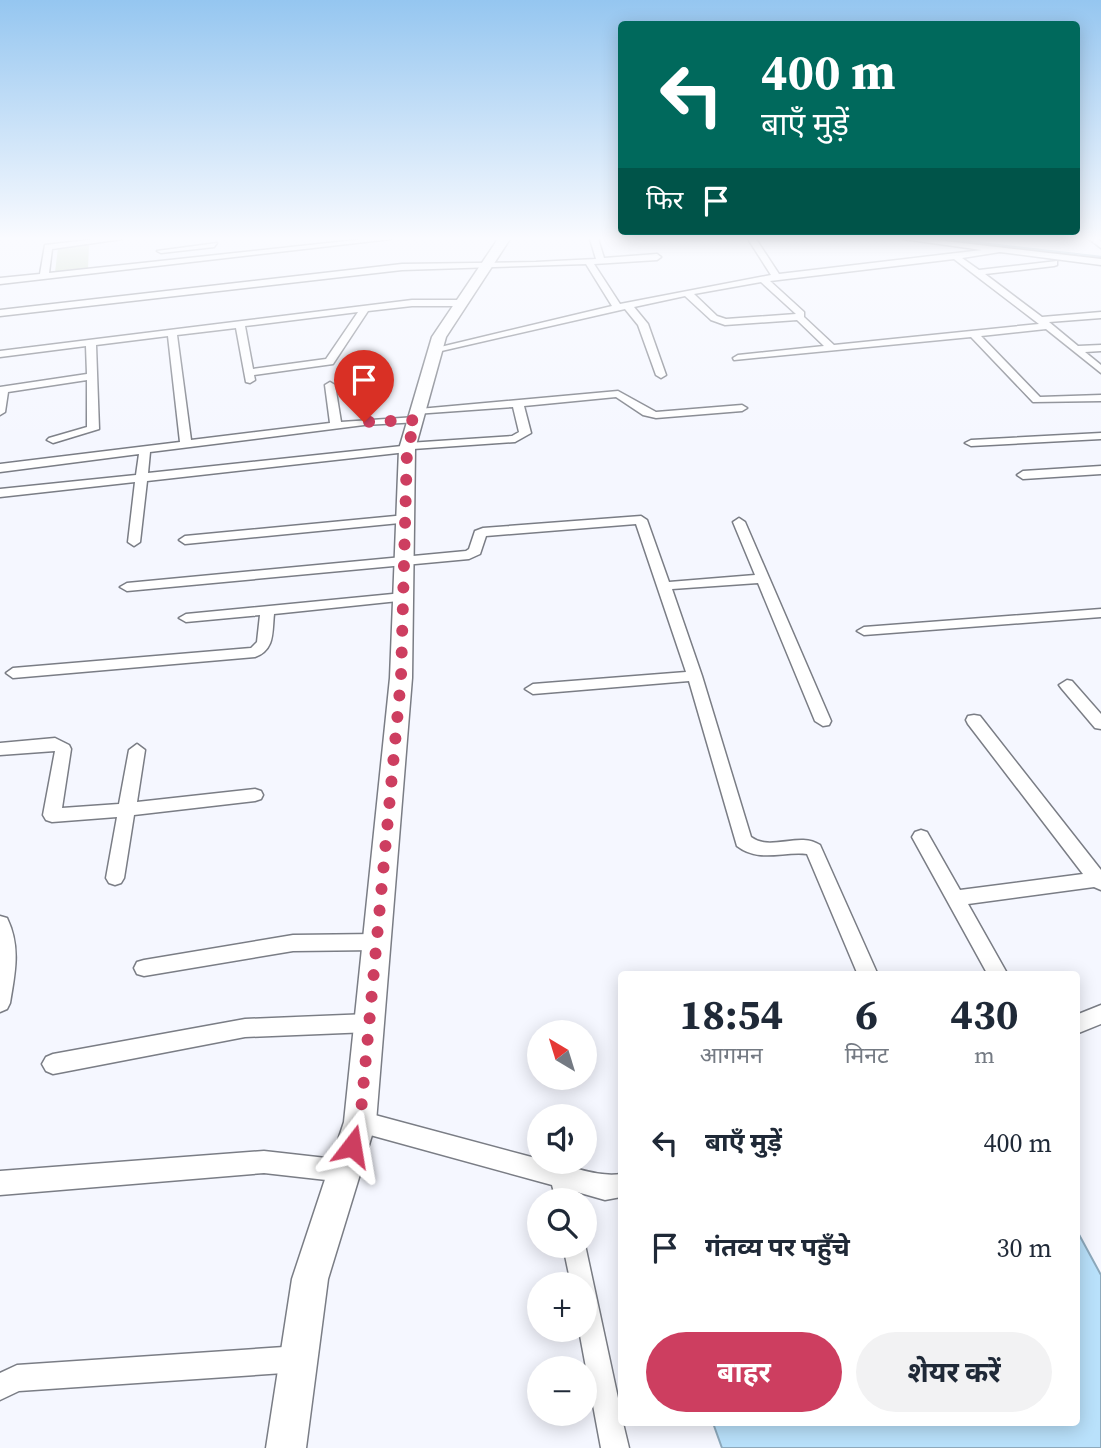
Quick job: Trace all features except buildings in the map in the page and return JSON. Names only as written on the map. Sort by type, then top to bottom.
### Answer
[{"type":"street","points":[[0,313],[34,307]]},
{"type":"street","points":[[0,354],[379,307]]},
{"type":"street","points":[[286,1448],[310,1279],[360,1122],[401,678],[408,448],[438,349],[439,337],[458,307]]},
{"type":"street","points":[[438,349],[623,307],[643,324],[661,375]]},
{"type":"street","points":[[702,307],[714,318],[726,321],[799,317],[832,349]]},
{"type":"street","points":[[794,307],[801,314],[799,317]]},
{"type":"street","points":[[1022,307],[1099,367]]},
{"type":"street","points":[[240,324],[249,378],[329,362],[366,308]]},
{"type":"street","points":[[738,358],[832,349],[1101,314]]},
{"type":"street","points":[[972,332],[1037,400],[1101,398]]},
{"type":"street","points":[[172,333],[186,443]]},
{"type":"street","points":[[53,440],[93,429],[90,343]]},
{"type":"street","points":[[1076,349],[1101,348]]},
{"type":"street","points":[[0,412],[2,390],[91,376]]},
{"type":"street","points":[[330,385],[336,425]]},
{"type":"street","points":[[0,468],[336,425],[618,394],[656,415],[742,408]]},
{"type":"street","points":[[0,493],[408,448],[515,439],[525,433],[518,404]]},
{"type":"street","points":[[971,443],[1101,436]]},
{"type":"street","points":[[134,542],[145,449]]},
{"type":"street","points":[[1023,475],[1101,470]]},
{"type":"street","points":[[185,540],[406,519]]},
{"type":"street","points":[[127,587],[469,555],[475,551],[483,532],[638,519],[642,521],[695,676],[743,841],[749,847],[758,849],[808,846],[814,850],[866,971]]},
{"type":"street","points":[[739,522],[823,721]]},
{"type":"street","points":[[664,586],[761,579]]},
{"type":"street","points":[[186,618],[403,597]]},
{"type":"street","points":[[13,673],[256,652],[264,644],[267,610]]},
{"type":"street","points":[[864,631],[1101,613]]},
{"type":"street","points":[[533,689],[695,676]]},
{"type":"street","points":[[1067,685],[1101,724]]},
{"type":"street","points":[[974,720],[1100,881]]},
{"type":"street","points":[[0,749],[60,745],[63,749],[52,815],[125,810],[255,795]]},
{"type":"street","points":[[115,878],[137,750]]},
{"type":"street","points":[[921,837],[996,971]]},
{"type":"street","points":[[955,898],[1100,881]]},
{"type":"street","points":[[0,924],[8,942],[0,1003]]},
{"type":"street","points":[[144,968],[293,943],[376,942]]},
{"type":"street","points":[[1080,1023],[1101,1014]]},
{"type":"street","points":[[53,1064],[245,1028],[369,1023]]},
{"type":"street","points":[[360,1122],[605,1188],[618,1186]]},
{"type":"street","points":[[0,1183],[264,1162],[344,1171]]},
{"type":"street","points":[[562,1176],[564,1188]]},
{"type":"street","points":[[594,1342],[615,1448]]},
{"type":"street","points":[[0,1387],[17,1378],[299,1359]]},
{"type":"water","points":[[1080,1236],[1101,1275],[1101,1448],[722,1448],[714,1426],[1080,1426]]},
{"type":"route","points":[[352,1146],[360,1122],[401,678],[407,449],[416,420],[364,422]]}]
